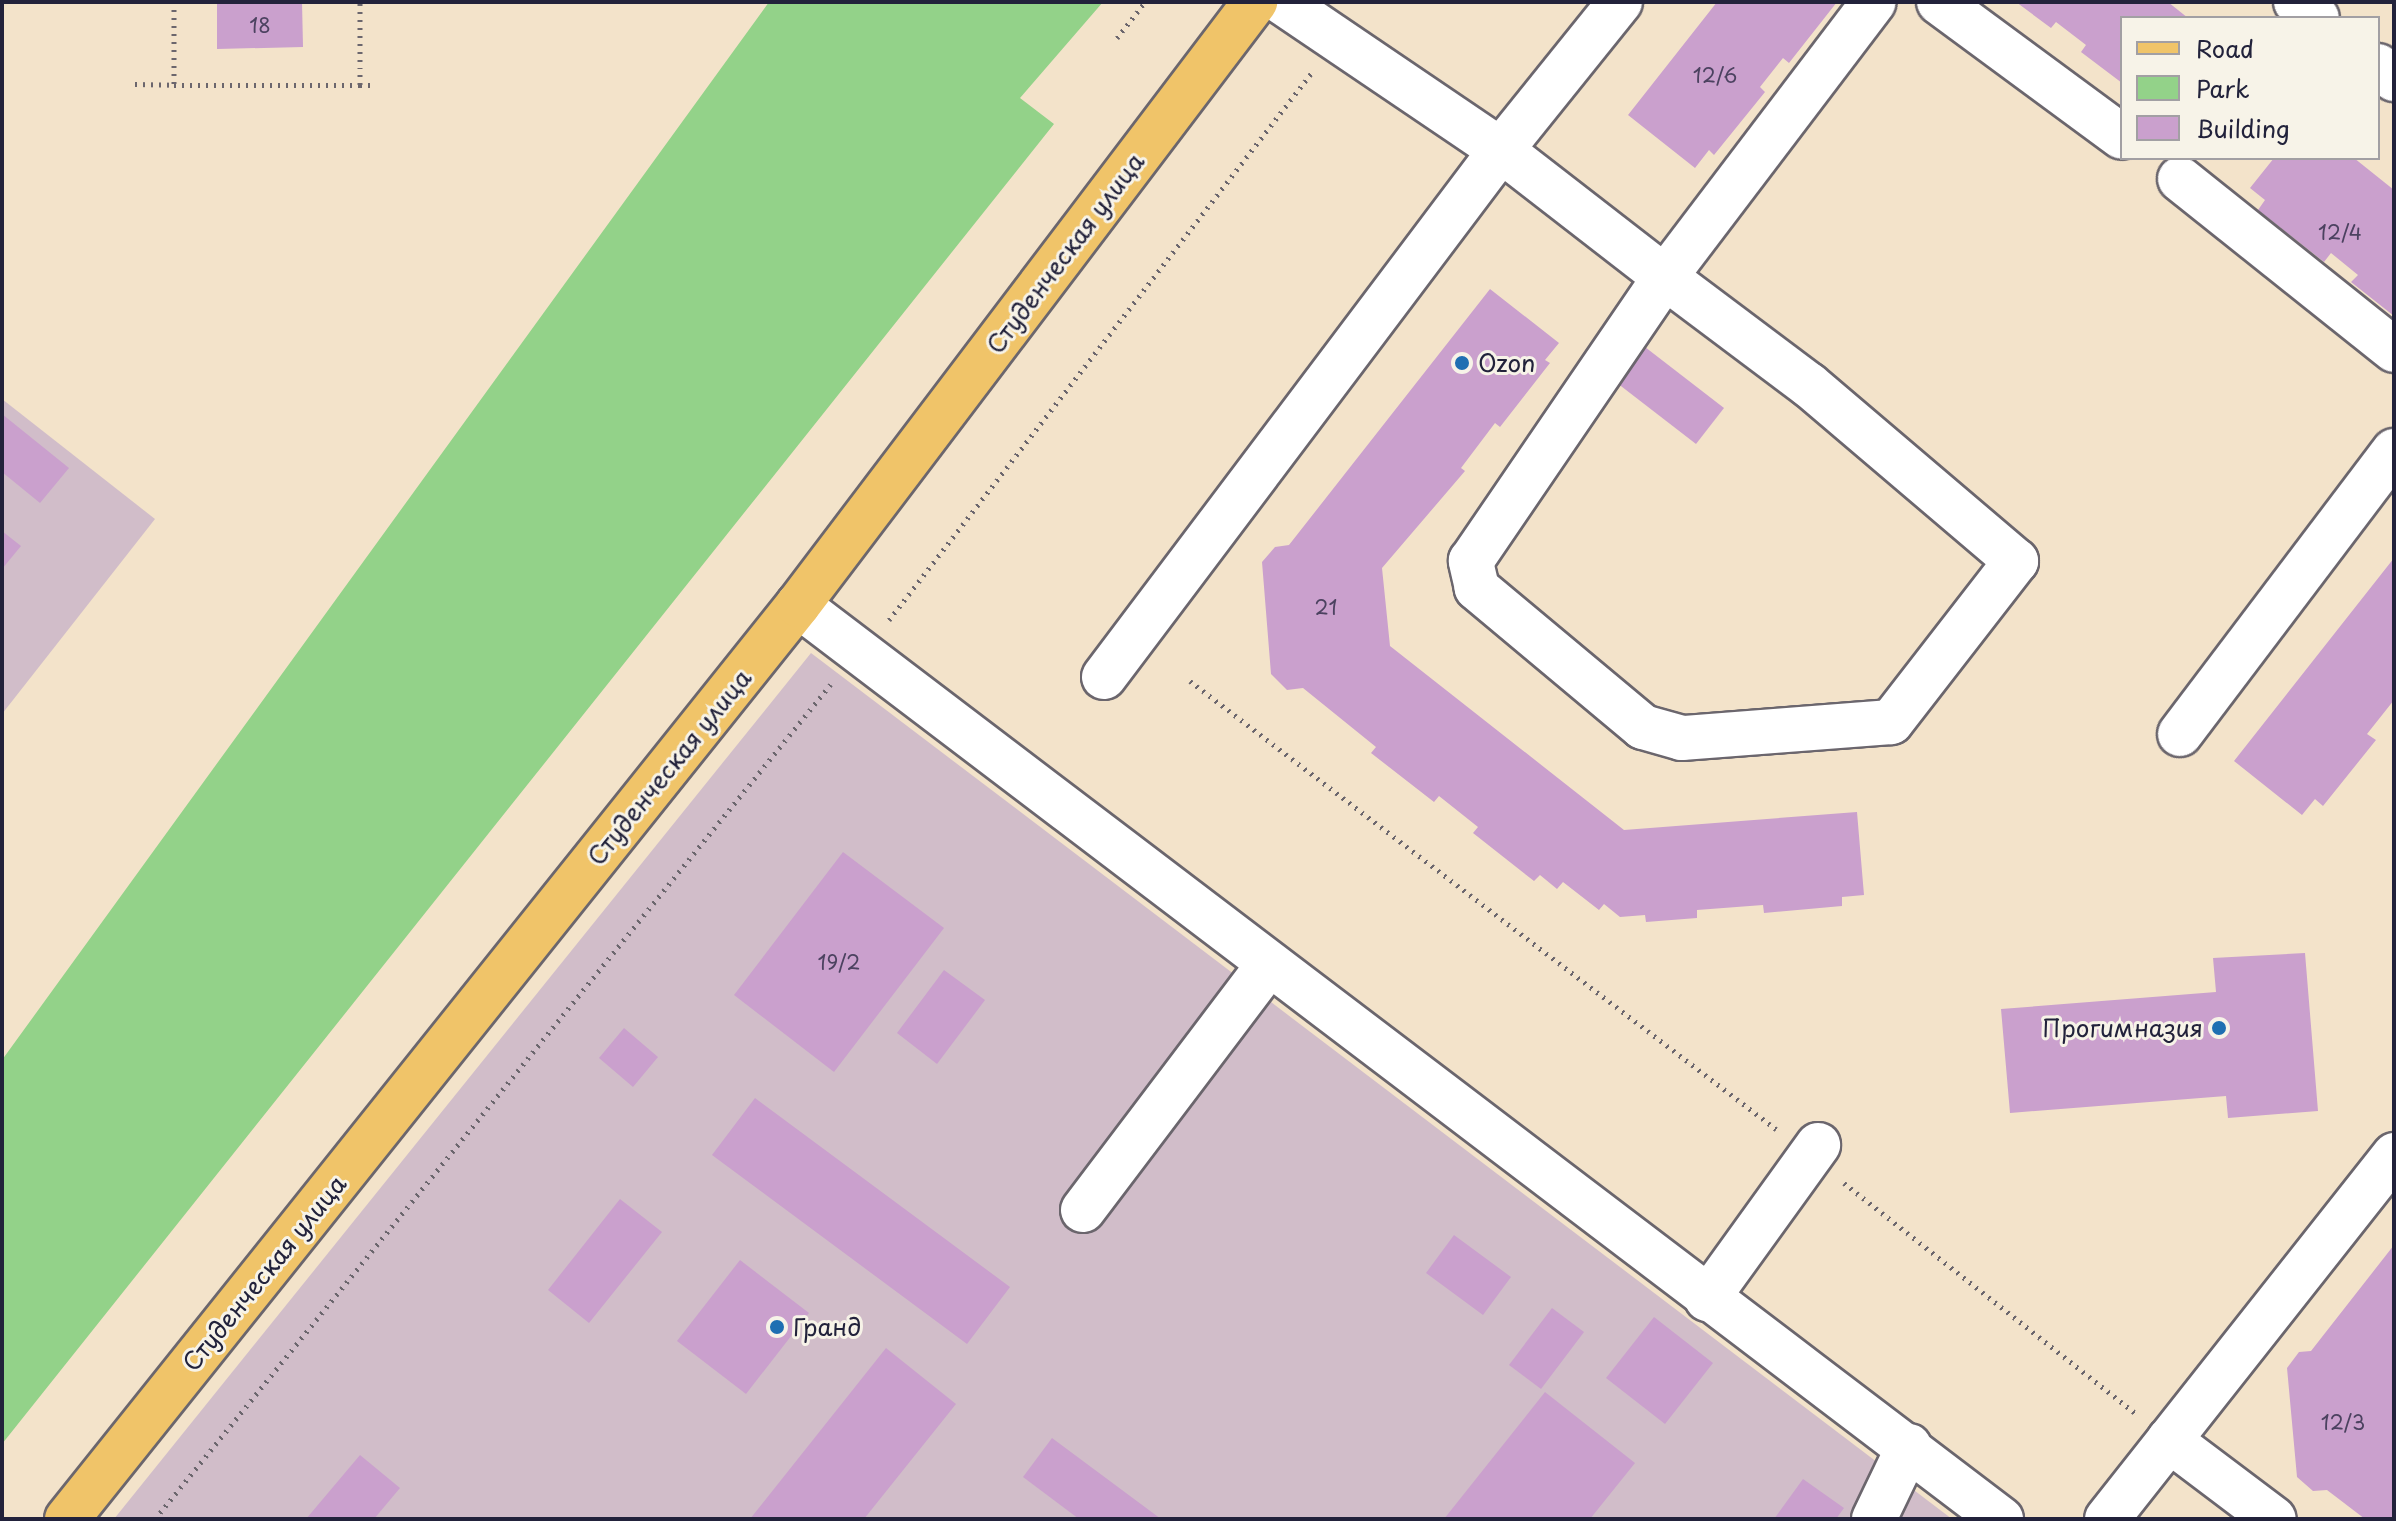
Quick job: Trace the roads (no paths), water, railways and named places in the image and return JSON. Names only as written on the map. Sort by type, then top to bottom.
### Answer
[{"type":"main road","name":"Студенческая улица","points":[[67,1519],[798,605],[1255,2]]},
{"type":"lane","points":[[1282,2],[1335,42],[1501,150],[1665,277],[1809,385],[2016,561],[1891,722],[1682,738],[1643,727],[1477,588],[1471,561],[1665,277],[1874,2]]},
{"type":"lane","points":[[1104,677],[1501,150],[1620,2]]},
{"type":"lane","points":[[1939,2],[2120,136]]},
{"type":"lane","points":[[2175,165],[2394,350]]},
{"type":"lane","points":[[2180,734],[2394,451]]},
{"type":"lane","points":[[798,605],[1707,1299],[1909,1446],[2001,1519]]},
{"type":"lane","points":[[1083,1210],[1269,964]]},
{"type":"lane","points":[[1707,1299],[1814,1150]]},
{"type":"lane","points":[[2107,1519],[2394,1155]]},
{"type":"lane","points":[[2169,1440],[2274,1519]]},
{"type":"lane","points":[[1874,1519],[1909,1446]]},
{"type":"place","name":"Ozon","points":[[1462,363]]},
{"type":"place","name":"Прогимназия","points":[[2219,1028]]},
{"type":"place","name":"Гранд","points":[[777,1327]]}]
